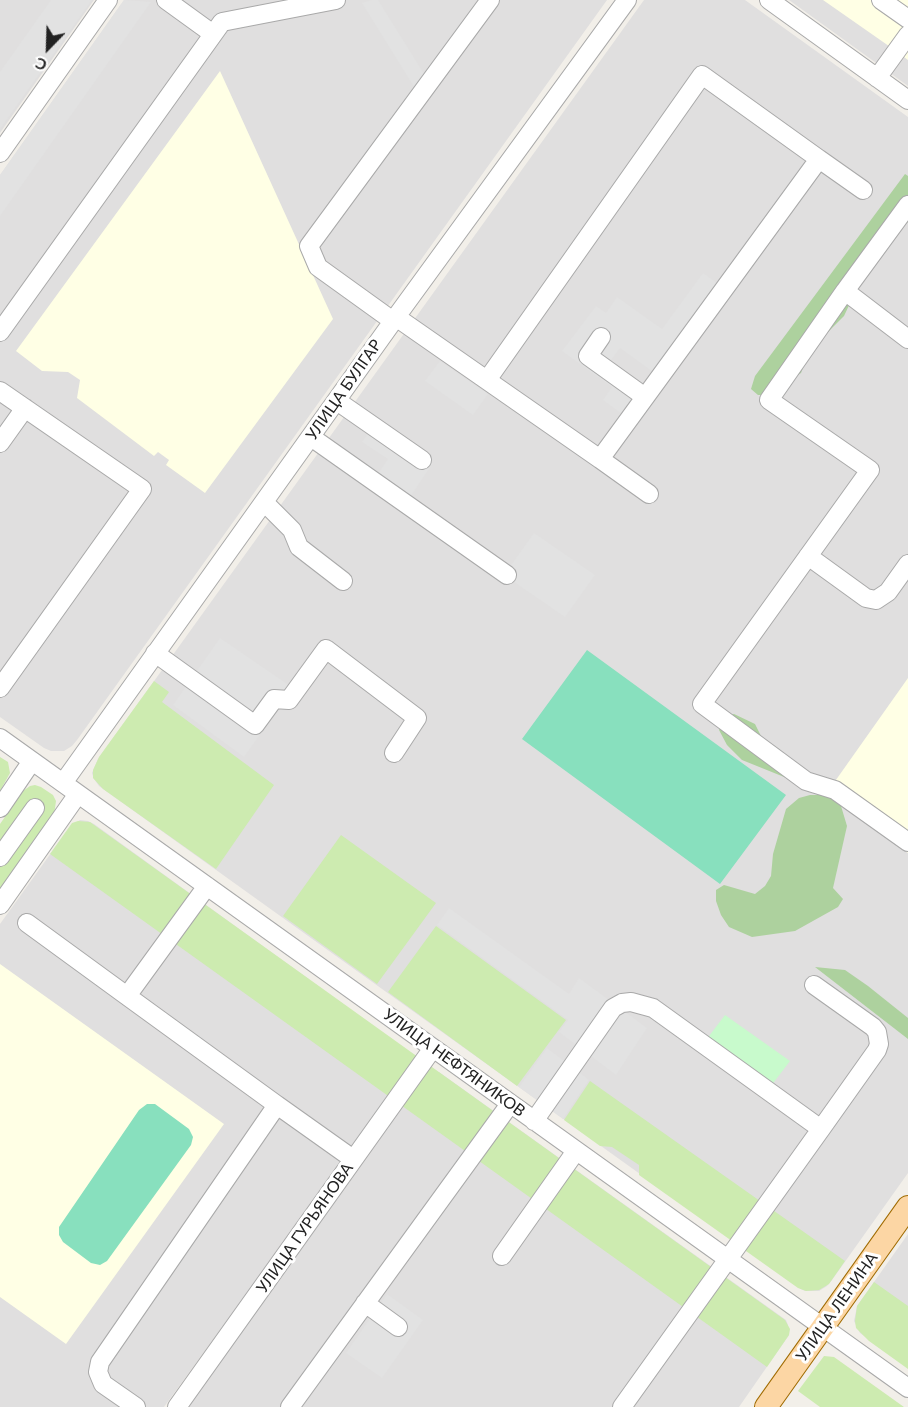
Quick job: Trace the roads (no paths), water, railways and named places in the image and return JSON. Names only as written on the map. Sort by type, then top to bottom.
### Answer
[{"type":"main road","name":"УЛИЦА ЛЕНИНА","points":[[766,1407],[908,1207]]},
{"type":"street","points":[[0,153],[108,0]]},
{"type":"street","points":[[166,0],[213,34]]},
{"type":"street","points":[[0,332],[222,22],[336,0]]},
{"type":"street","points":[[490,0],[309,246],[318,267],[487,380],[649,494]]},
{"type":"street","name":"УЛИЦА БУЛГАР","points":[[63,783],[394,319],[627,0]]},
{"type":"street","points":[[769,0],[908,100]]},
{"type":"street","points":[[883,1],[908,20]]},
{"type":"street","points":[[877,78],[908,34]]},
{"type":"street","points":[[487,380],[702,75],[863,190]]},
{"type":"street","points":[[600,459],[819,159]]},
{"type":"street","points":[[908,205],[844,291],[769,400],[870,470],[702,704],[806,781],[835,790],[908,842]]},
{"type":"street","points":[[844,291],[908,339]]},
{"type":"street","points":[[601,337],[588,356],[645,397]]},
{"type":"street","points":[[0,391],[142,489],[0,688]]},
{"type":"street","points":[[336,401],[422,460]]},
{"type":"street","points":[[0,443],[25,408]]},
{"type":"street","points":[[311,437],[507,574]]},
{"type":"street","points":[[264,502],[292,530],[299,547],[343,581]]},
{"type":"street","points":[[808,556],[866,598],[876,600],[888,592],[908,564]]},
{"type":"street","points":[[155,653],[255,725],[274,699],[289,700],[326,649],[417,718],[394,753]]},
{"type":"street","name":"УЛИЦА НЕФТЯНИКОВ","points":[[0,738],[908,1388]]},
{"type":"street","points":[[0,808],[32,761]]},
{"type":"street","points":[[0,905],[78,794]]},
{"type":"street","points":[[0,857],[35,808]]},
{"type":"street","points":[[127,996],[207,886]]},
{"type":"street","points":[[27,923],[354,1160]]},
{"type":"street","points":[[622,1407],[877,1050],[879,1044],[877,1032],[873,1027],[814,985]]},
{"type":"street","points":[[534,1121],[613,1008],[622,1003],[632,1002],[653,1008],[821,1129]]},
{"type":"street","name":"УЛИЦА ГУРЬЯНОВА","points":[[177,1407],[433,1048]]},
{"type":"street","points":[[290,1407],[510,1104]]},
{"type":"street","points":[[136,1407],[103,1384],[98,1372],[100,1362],[277,1105]]},
{"type":"street","points":[[502,1256],[576,1151]]},
{"type":"street","points":[[365,1303],[398,1327]]}]
